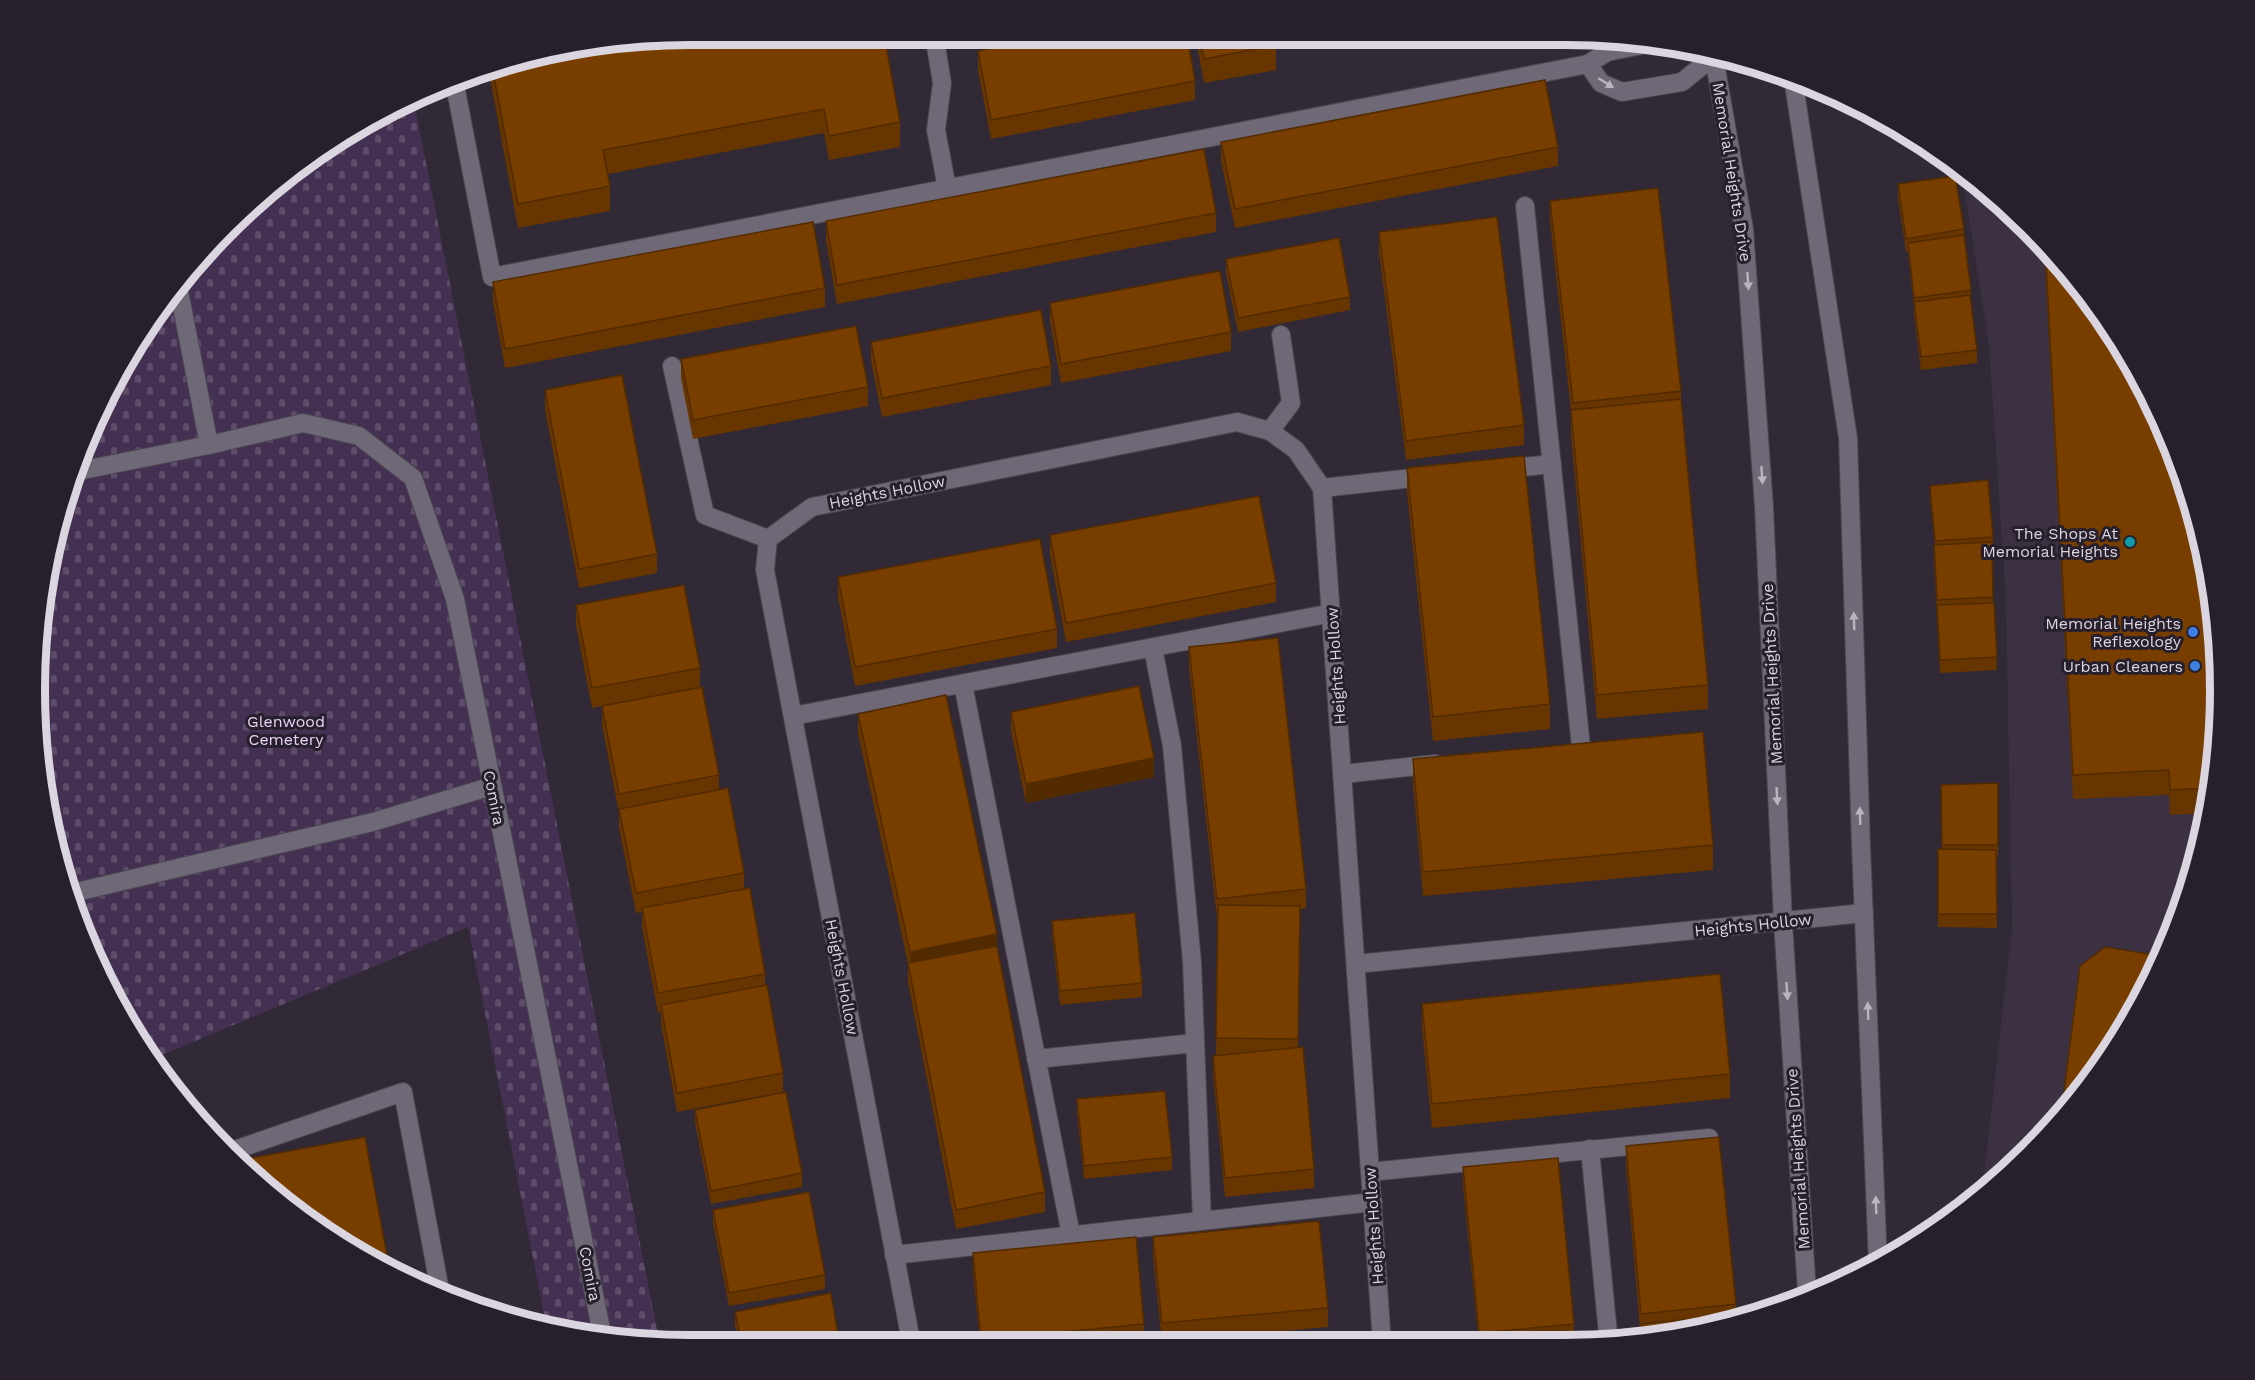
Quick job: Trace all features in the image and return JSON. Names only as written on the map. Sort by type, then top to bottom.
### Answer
[{"type":"street","points":[[936,45],[942,83],[936,130],[947,188]]},
{"type":"street","points":[[456,89],[492,277],[1588,64],[1607,52],[1626,48]]},
{"type":"street","points":[[1588,64],[1601,83],[1622,92],[1682,82],[1708,61]]},
{"type":"street","name":"Memorial Heights Drive","points":[[1714,63],[1744,230],[1764,507],[1783,922],[1807,1288]]},
{"type":"street","points":[[1794,87],[1848,438],[1878,1254]]},
{"type":"street","points":[[1525,206],[1581,747]]},
{"type":"street","points":[[180,295],[209,445]]},
{"type":"street","points":[[1270,431],[1291,403],[1281,335]]},
{"type":"street","points":[[672,366],[705,515],[768,539]]},
{"type":"street","name":"Heights Hollow","points":[[910,1335],[765,570],[768,539],[812,507],[1236,422],[1270,431],[1296,450],[1322,488],[1381,1335]]},
{"type":"street","name":"Comira","points":[[84,470],[209,445],[303,423],[359,436],[413,478],[455,599],[601,1328]]},
{"type":"street","points":[[1481,471],[1552,464]]},
{"type":"street","points":[[1322,488],[1446,475]]},
{"type":"street","points":[[793,716],[1332,614]]},
{"type":"street","points":[[1153,648],[1172,746],[1192,962],[1202,1221]]},
{"type":"street","points":[[963,684],[1071,1235]]},
{"type":"street","points":[[1558,749],[1603,744]]},
{"type":"street","points":[[1343,774],[1456,761]]},
{"type":"street","points":[[77,892],[373,822],[492,786]]},
{"type":"street","name":"Heights Hollow","points":[[1356,964],[1864,913]]},
{"type":"street","points":[[1036,1059],[1195,1042]]},
{"type":"street","points":[[237,1149],[403,1092],[439,1284]]},
{"type":"street","points":[[1370,1172],[1709,1137]]},
{"type":"street","points":[[1590,1149],[1608,1334]]},
{"type":"street","points":[[894,1255],[1373,1202]]},
{"type":"shaded area","points":[[1963,182],[2021,234],[2077,297],[2124,368],[2143,405],[2176,483],[2196,556],[2209,658],[2210,690],[2209,732],[2198,816],[2176,897],[2161,937],[2124,1012],[2077,1083],[2021,1146],[1984,1180],[2012,928],[2006,601],[1989,345]]},
{"type":"green space","name":"Glenwood Cemetery","points":[[415,107],[658,1334],[606,1329],[545,1318],[468,927],[160,1056],[131,1012],[112,975],[79,897],[57,816],[46,732],[46,648],[57,564],[79,483],[94,443],[131,367],[178,297],[234,234],[265,205],[297,178],[367,131]]},
{"type":"building","points":[[886,45],[900,122],[829,136],[824,109],[603,150],[610,186],[518,204],[494,76],[564,57],[648,46]]},
{"type":"building","points":[[1010,45],[1189,45],[1195,81],[991,120],[978,51]]},
{"type":"building","points":[[1201,45],[1276,45],[1204,59]]},
{"type":"building","points":[[1545,80],[1558,147],[1235,209],[1221,142]]},
{"type":"building","points":[[1204,149],[1216,213],[837,285],[826,221]]},
{"type":"building","points":[[1955,176],[1964,229],[1906,239],[1898,184]]},
{"type":"building","points":[[1658,188],[1681,391],[1573,403],[1550,201]]},
{"type":"building","points":[[1497,217],[1524,425],[1406,441],[1379,232]]},
{"type":"building","points":[[813,222],[825,288],[505,349],[493,282]]},
{"type":"building","points":[[1964,235],[1971,290],[1914,298],[1908,243]]},
{"type":"building","points":[[1339,238],[1350,297],[1238,318],[1226,259]]},
{"type":"building","name":"The Shops At Memorial Heights","points":[[2046,260],[2077,297],[2124,368],[2161,443],[2176,483],[2198,564],[2209,648],[2209,732],[2202,788],[2170,790],[2169,770],[2073,775]]},
{"type":"building","points":[[1220,271],[1231,332],[1061,364],[1050,303]]},
{"type":"building","points":[[1970,295],[1977,350],[1921,357],[1914,302]]},
{"type":"building","points":[[1041,310],[1051,366],[882,398],[871,342]]},
{"type":"building","points":[[856,326],[868,387],[693,420],[681,359]]},
{"type":"building","points":[[622,375],[657,554],[579,569],[545,390]]},
{"type":"building","points":[[1681,399],[1708,685],[1597,695],[1571,410]]},
{"type":"building","points":[[1524,456],[1550,704],[1433,717],[1407,468]]},
{"type":"building","points":[[1988,480],[1993,537],[1935,541],[1930,486]]},
{"type":"building","points":[[1259,496],[1276,583],[1066,623],[1050,535]]},
{"type":"building","points":[[1040,539],[1057,629],[855,667],[838,577]]},
{"type":"building","points":[[1992,542],[1993,597],[1937,600],[1934,545]]},
{"type":"building","points":[[684,585],[700,668],[592,688],[576,605]]},
{"type":"building","points":[[1994,603],[1997,657],[1940,660],[1937,605]]},
{"type":"building","points":[[1278,638],[1306,889],[1217,899],[1189,647]]},
{"type":"building","points":[[1139,686],[1154,758],[1026,784],[1011,712]]},
{"type":"building","points":[[702,687],[719,775],[619,794],[602,706]]},
{"type":"building","points":[[946,695],[997,934],[910,952],[858,714]]},
{"type":"building","points":[[1703,732],[1713,845],[1423,872],[1413,759]]},
{"type":"building","points":[[1998,783],[1998,845],[1942,845],[1941,785]]},
{"type":"building","points":[[728,788],[744,873],[636,893],[619,809]]},
{"type":"building","points":[[1938,849],[1996,850],[1997,914],[1938,914]]},
{"type":"building","points":[[750,888],[765,974],[658,993],[642,908]]},
{"type":"building","points":[[1218,905],[1300,906],[1298,1039],[1216,1038]]},
{"type":"building","points":[[1135,913],[1142,983],[1060,991],[1052,921]]},
{"type":"building","points":[[997,946],[1045,1192],[956,1210],[908,963]]},
{"type":"building","points":[[2105,947],[2153,955],[2124,1012],[2077,1083],[2063,1100],[2080,966]]},
{"type":"building","points":[[1720,974],[1730,1074],[1432,1104],[1422,1004]]},
{"type":"building","points":[[767,985],[783,1073],[677,1093],[661,1005]]},
{"type":"building","points":[[1303,1047],[1314,1169],[1225,1178],[1213,1056]]},
{"type":"building","points":[[1165,1091],[1172,1157],[1084,1166],[1077,1099]]},
{"type":"building","points":[[786,1092],[802,1173],[711,1191],[695,1110]]},
{"type":"building","points":[[365,1137],[388,1259],[367,1249],[297,1202],[248,1159]]},
{"type":"building","points":[[1719,1137],[1736,1304],[1641,1314],[1626,1146]]},
{"type":"building","points":[[1558,1158],[1574,1324],[1479,1333],[1463,1167]]},
{"type":"building","points":[[809,1192],[825,1275],[729,1293],[713,1210]]},
{"type":"building","points":[[1319,1221],[1328,1308],[1162,1323],[1153,1237]]},
{"type":"building","points":[[1136,1237],[1144,1324],[1032,1335],[981,1335],[973,1253]]},
{"type":"building","points":[[831,1293],[838,1335],[740,1335],[735,1312]]},
{"type":"building","points":[[1721,1316],[1691,1323],[1641,1330],[1641,1324]]},
{"type":"place","name":"The Shops At Memorial Heights","points":[[2130,542]]},
{"type":"place","name":"Memorial Heights Reflexology","points":[[2193,632]]},
{"type":"place","name":"Urban Cleaners","points":[[2195,666]]}]
